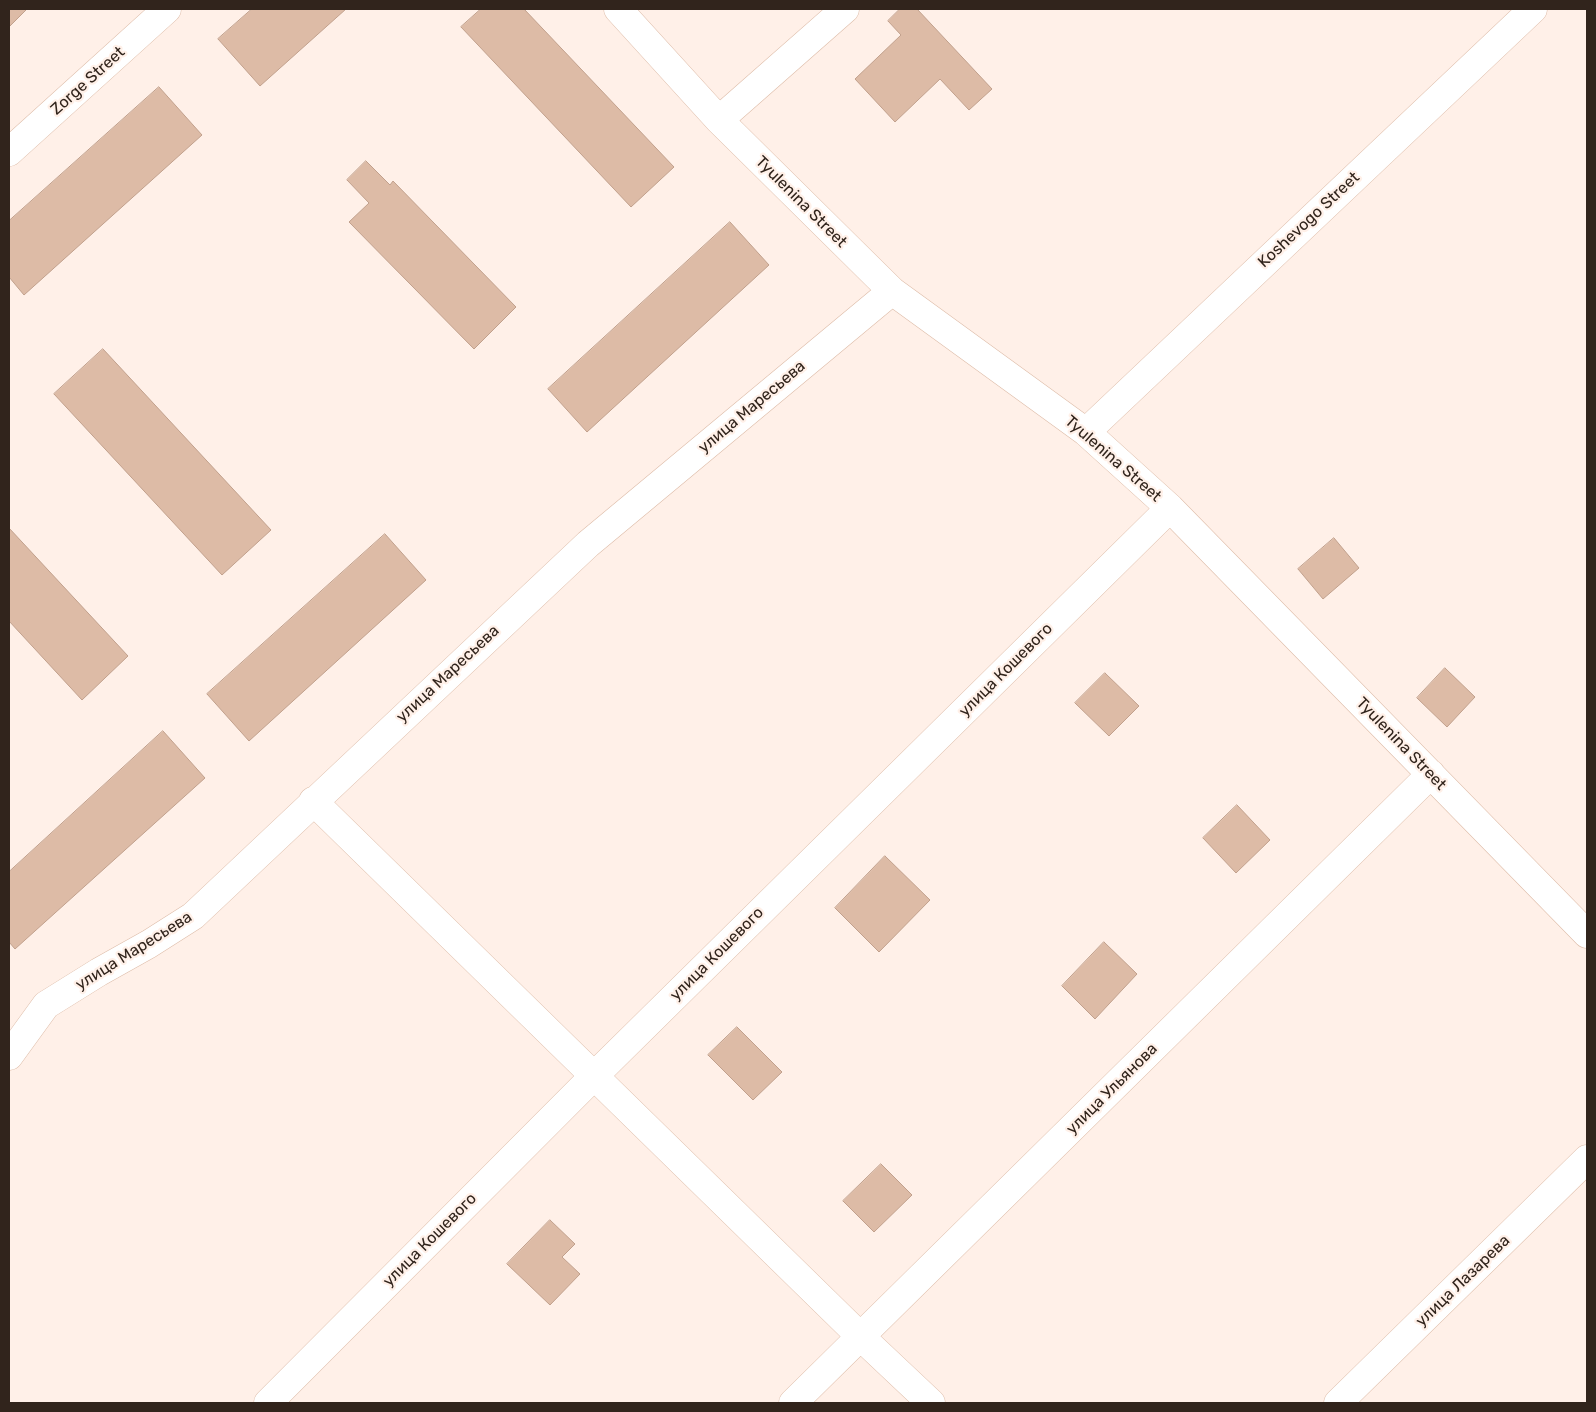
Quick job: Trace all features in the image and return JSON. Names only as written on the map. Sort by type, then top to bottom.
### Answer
[{"type":"street","name":"Zorge Street","points":[[9,152],[166,9]]},
{"type":"street","name":"Tyulenina Street","points":[[618,9],[718,120],[892,291],[1086,432],[1170,508],[1587,934]]},
{"type":"street","points":[[718,120],[846,9]]},
{"type":"street","name":"Koshevogo Street","points":[[1086,432],[1533,9]]},
{"type":"street","name":"улица Маресьева","points":[[9,1056],[46,1005],[193,916],[588,544],[892,291]]},
{"type":"street","name":"улица Кошевого","points":[[268,1403],[594,1076],[1170,508]]},
{"type":"street","name":"улица Ульянова","points":[[793,1403],[1431,774]]},
{"type":"street","points":[[313,801],[861,1337],[931,1403]]},
{"type":"street","name":"улица Лазарева","points":[[1338,1403],[1587,1159]]},
{"type":"building","points":[[9,9],[27,9],[9,27]]},
{"type":"building","points":[[252,9],[346,9],[260,86],[218,39]]},
{"type":"building","points":[[481,9],[524,9],[674,167],[631,207],[461,27]]},
{"type":"building","points":[[900,9],[917,9],[992,89],[969,110],[940,79],[895,122],[855,79],[901,35],[888,21]]},
{"type":"building","points":[[159,87],[202,135],[24,295],[9,277],[9,221]]},
{"type":"building","points":[[366,161],[390,185],[393,181],[516,307],[474,349],[349,222],[369,203],[347,180]]},
{"type":"building","points":[[730,222],[769,265],[587,432],[548,389]]},
{"type":"building","points":[[103,349],[271,530],[222,575],[54,394]]},
{"type":"building","points":[[9,528],[128,656],[82,700],[9,621]]},
{"type":"building","points":[[385,534],[426,580],[249,741],[207,694]]},
{"type":"building","points":[[1334,538],[1359,568],[1323,599],[1298,569]]},
{"type":"building","points":[[1445,668],[1475,697],[1447,727],[1417,698]]},
{"type":"building","points":[[1105,673],[1139,706],[1109,736],[1075,703]]},
{"type":"building","points":[[163,731],[205,778],[15,949],[9,942],[9,872]]},
{"type":"building","points":[[1237,805],[1270,840],[1236,873],[1203,838]]},
{"type":"building","points":[[885,856],[930,900],[879,952],[835,908]]},
{"type":"building","points":[[1104,942],[1137,974],[1095,1019],[1062,986]]},
{"type":"building","points":[[737,1027],[782,1072],[753,1100],[708,1055]]},
{"type":"building","points":[[881,1164],[912,1195],[874,1232],[843,1201]]},
{"type":"building","points":[[550,1220],[575,1244],[562,1257],[580,1274],[550,1305],[507,1264]]}]
